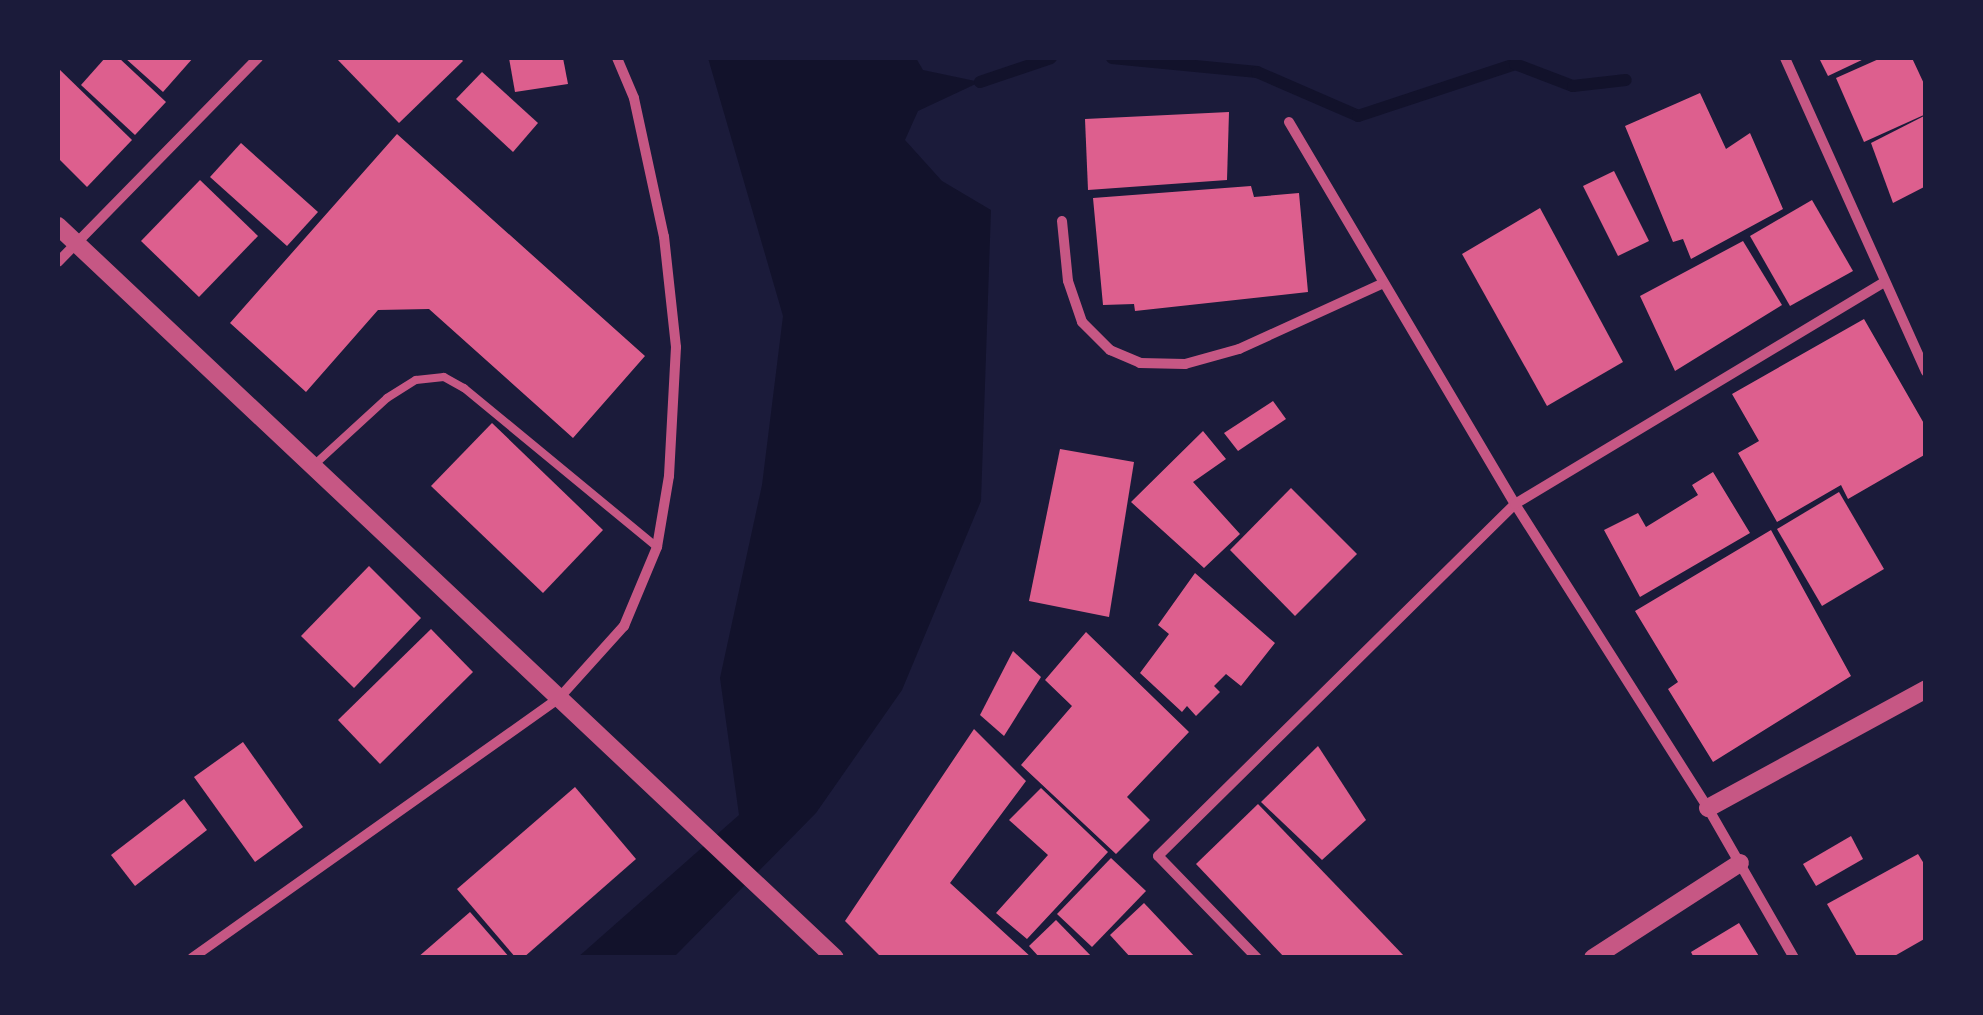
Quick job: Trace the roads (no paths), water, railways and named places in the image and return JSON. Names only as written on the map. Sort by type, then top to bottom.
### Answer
[{"type":"street","points":[[58,262],[258,58]]},
{"type":"street","points":[[192,958],[560,698],[624,626],[657,547],[669,476],[676,347],[664,237],[634,98],[617,58]]},
{"type":"street","points":[[1785,58],[1926,372]]},
{"type":"street","points":[[1289,122],[1515,504],[1708,808],[1794,958]]},
{"type":"street","points":[[1062,221],[1068,282],[1082,322],[1110,350],[1140,363],[1185,364],[1239,349],[1384,283]]},
{"type":"street","points":[[58,226],[677,804],[835,958]]},
{"type":"street","points":[[1257,958],[1158,856],[1515,504],[1885,282]]},
{"type":"street","points":[[1708,808],[1926,689]]},
{"type":"street","points":[[1593,958],[1740,863]]},
{"type":"lane","points":[[314,465],[387,398],[416,380],[444,377],[464,388],[657,547]]},
{"type":"waterway","points":[[980,82],[1051,58]]},
{"type":"waterway","points":[[1112,58],[1257,72],[1358,116],[1515,64],[1573,86],[1626,80]]}]
